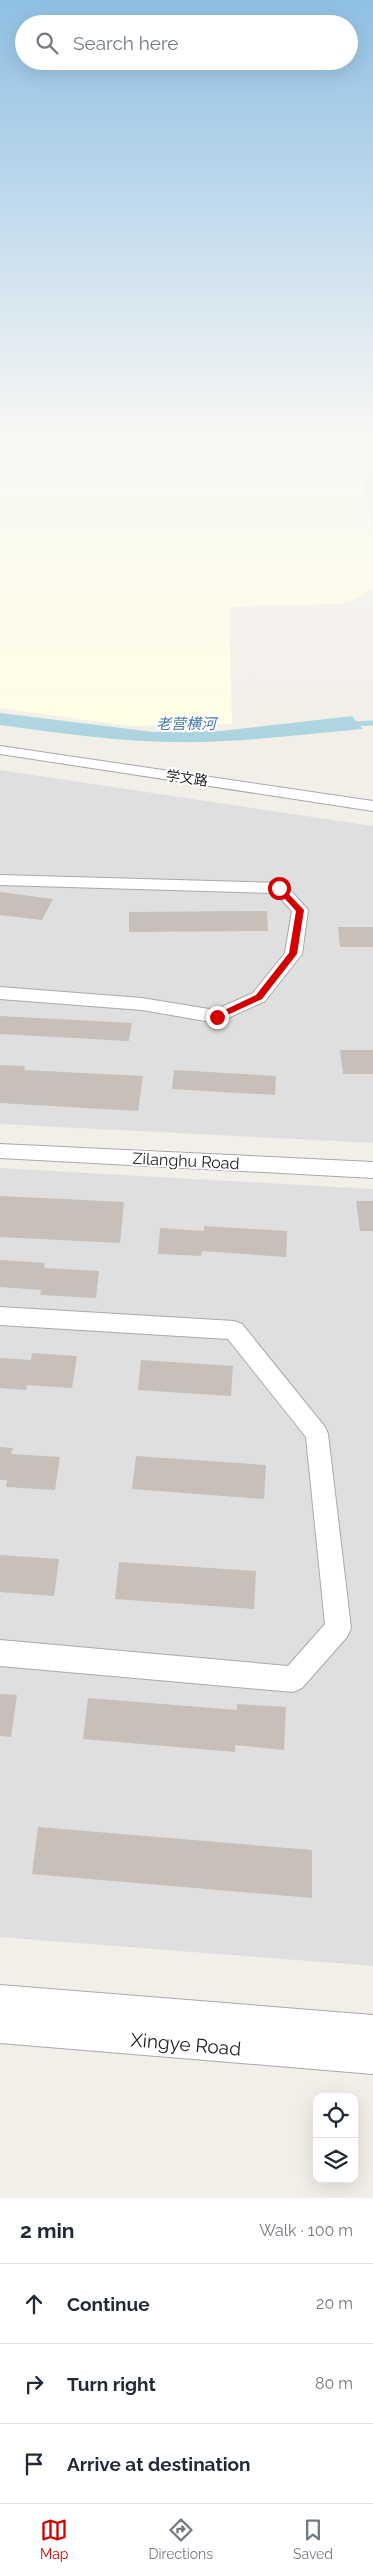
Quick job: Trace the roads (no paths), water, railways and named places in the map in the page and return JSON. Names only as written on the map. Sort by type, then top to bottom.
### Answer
[{"type":"street","name":"学文路","points":[[0,742],[373,796]]},
{"type":"street","name":"学文路","points":[[0,750],[373,806]]},
{"type":"street","points":[[0,880],[279,888],[300,910],[293,954],[259,997],[217,1017],[142,1004],[0,993]]},
{"type":"street","name":"Zilanghu Road","points":[[0,1151],[373,1170]]},
{"type":"street","points":[[0,1316],[234,1330],[317,1434],[338,1628],[293,1679],[0,1653]]},
{"type":"street","name":"Xingye Road","points":[[0,2000],[373,2030]]},
{"type":"street","name":"Xingye Road","points":[[0,2028],[373,2059]]},
{"type":"water","points":[[0,713],[154,732],[221,731],[352,716],[363,729],[240,740],[195,742],[139,741],[0,725]]},
{"type":"waterway","name":"老营横河","points":[[353,724],[373,723]]}]
